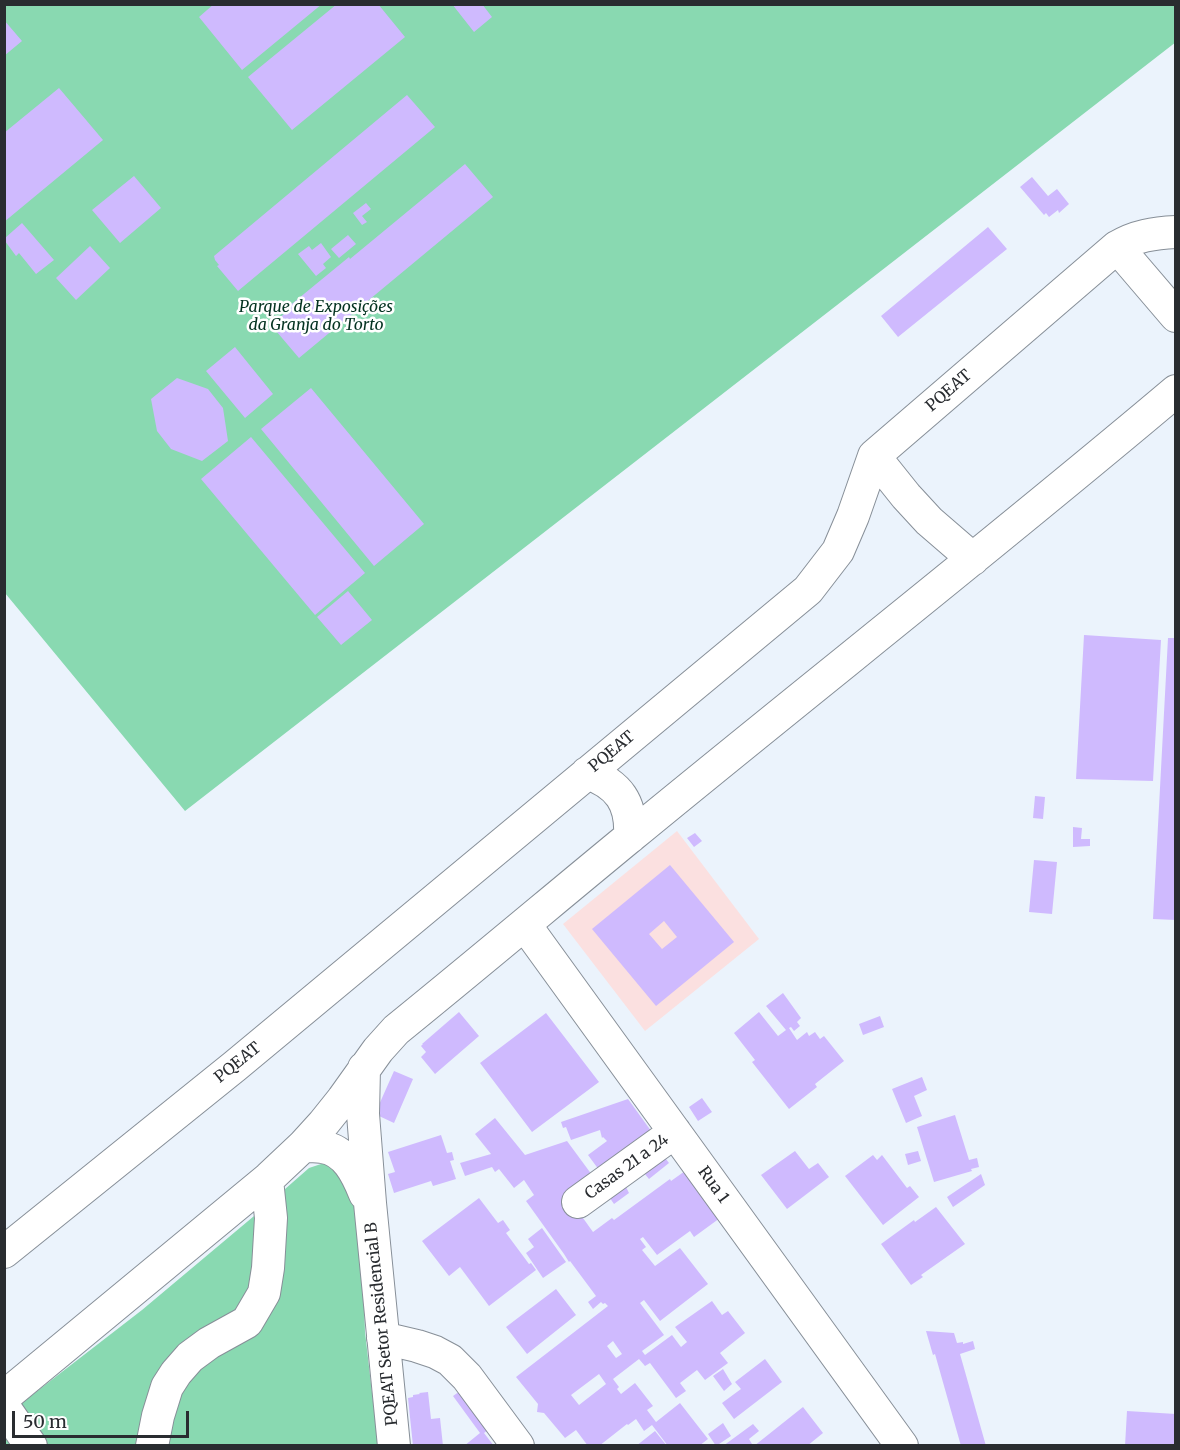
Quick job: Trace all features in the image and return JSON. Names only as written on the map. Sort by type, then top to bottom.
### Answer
[{"type":"street","name":"PQEAT","points":[[4,1252],[235,1065],[808,590],[838,551],[874,456],[1117,247],[1144,235],[1176,232]]},
{"type":"street","points":[[1117,247],[1176,316]]},
{"type":"street","points":[[4,1397],[267,1180],[303,1146],[337,1107],[364,1068],[396,1030],[974,559],[1176,391]]},
{"type":"street","points":[[874,456],[906,496],[929,520],[974,559]]},
{"type":"street","points":[[587,772],[612,785],[621,796],[630,815],[630,837]]},
{"type":"street","name":"Rua 1","points":[[525,925],[902,1446]]},
{"type":"street","name":"PQEAT Setor Residencial B","points":[[364,1068],[363,1114],[370,1203],[394,1446]]},
{"type":"street","name":"Casas 21 a 24","points":[[578,1202],[675,1132]]},
{"type":"street","points":[[303,1146],[324,1147],[337,1152],[348,1161],[370,1203]]},
{"type":"street","points":[[152,1446],[167,1387],[176,1373],[190,1357],[209,1343],[247,1322],[264,1293],[271,1218],[267,1180]]},
{"type":"street","points":[[383,1338],[417,1346],[450,1360],[473,1386],[518,1446]]},
{"type":"street","points":[[4,1407],[31,1446]]},
{"type":"shaded area","points":[[677,831],[759,939],[645,1031],[563,924]]},
{"type":"green space","name":"Parque de Exposições da Granja do Torto","points":[[1175,4],[1176,42],[185,811],[5,593],[4,5]]},
{"type":"green space","points":[[333,1160],[352,1187],[363,1275],[365,1332],[378,1445],[5,1446],[5,1416],[142,1310],[309,1168]]},
{"type":"building","points":[[214,4],[322,4],[242,70],[199,17]]},
{"type":"building","points":[[337,4],[378,4],[405,37],[292,130],[248,77]]},
{"type":"building","points":[[452,4],[482,4],[492,17],[474,32]]},
{"type":"building","points":[[4,20],[22,41],[4,56]]},
{"type":"building","points":[[59,88],[103,140],[4,222],[4,133]]},
{"type":"building","points":[[407,95],[435,127],[238,291],[217,266],[219,265],[214,256]]},
{"type":"building","points":[[465,164],[493,197],[299,358],[271,325],[284,314],[282,312]]},
{"type":"building","points":[[134,176],[161,208],[120,243],[92,210]]},
{"type":"building","points":[[1032,177],[1048,196],[1057,189],[1069,204],[1059,213],[1058,210],[1049,217],[1046,213],[1044,215],[1020,187]]},
{"type":"building","points":[[366,203],[371,209],[362,216],[367,222],[362,225],[353,213]]},
{"type":"building","points":[[22,223],[54,260],[36,274],[19,253],[16,256],[5,241],[5,238]]},
{"type":"building","points":[[988,227],[1007,249],[898,337],[881,316]]},
{"type":"building","points":[[348,235],[356,244],[339,258],[331,249]]},
{"type":"building","points":[[321,243],[331,257],[323,264],[326,268],[316,276],[298,254],[309,246],[312,250]]},
{"type":"building","points":[[90,246],[110,268],[76,300],[56,278]]},
{"type":"building","points":[[235,347],[273,394],[245,418],[206,371]]},
{"type":"building","points":[[177,378],[208,389],[223,408],[228,441],[202,461],[171,449],[157,431],[151,399]]},
{"type":"building","points":[[311,388],[424,524],[374,566],[261,429]]},
{"type":"building","points":[[251,437],[365,573],[315,615],[201,479]]},
{"type":"building","points":[[348,591],[372,620],[341,645],[317,617]]},
{"type":"building","points":[[1084,635],[1161,640],[1153,781],[1076,779]]},
{"type":"building","points":[[1168,638],[1176,638],[1176,920],[1153,919]]},
{"type":"building","points":[[1035,796],[1045,797],[1043,819],[1033,818]]},
{"type":"building","points":[[1073,827],[1082,828],[1081,839],[1090,839],[1090,846],[1073,847]]},
{"type":"building","points":[[695,833],[702,841],[694,847],[687,838]]},
{"type":"building","points":[[1034,860],[1057,862],[1052,914],[1029,912]]},
{"type":"building","points":[[670,865],[734,942],[656,1006],[592,929]],"holes":[[[664,921],[677,937],[662,949],[649,934]]]},
{"type":"building","points":[[783,993],[801,1018],[797,1022],[800,1026],[794,1031],[791,1027],[789,1028],[797,1040],[807,1032],[809,1036],[815,1032],[820,1039],[824,1036],[844,1061],[815,1084],[817,1087],[789,1109],[752,1062],[755,1060],[734,1033],[759,1012],[778,1036],[786,1030],[766,1006]]},
{"type":"building","points":[[459,1012],[479,1036],[435,1074],[421,1057],[426,1052],[421,1046]]},
{"type":"building","points":[[546,1013],[599,1082],[532,1132],[480,1063]]},
{"type":"building","points":[[880,1016],[884,1027],[863,1035],[859,1024]]},
{"type":"building","points":[[394,1071],[413,1079],[394,1123],[379,1116],[378,1107]]},
{"type":"building","points":[[922,1077],[927,1090],[914,1096],[922,1116],[906,1123],[892,1089]]},
{"type":"building","points":[[702,1098],[712,1112],[698,1121],[689,1107]]},
{"type":"building","points":[[628,1099],[654,1135],[650,1138],[669,1163],[649,1179],[644,1173],[626,1187],[629,1193],[614,1204],[605,1191],[578,1211],[593,1232],[685,1171],[720,1218],[694,1237],[690,1231],[657,1255],[643,1237],[640,1239],[646,1247],[642,1250],[655,1266],[680,1248],[708,1284],[660,1321],[644,1300],[640,1303],[664,1335],[642,1351],[645,1355],[672,1335],[681,1347],[687,1342],[675,1327],[712,1301],[722,1315],[728,1311],[745,1333],[720,1353],[728,1363],[705,1380],[697,1370],[680,1383],[686,1391],[676,1398],[650,1363],[645,1366],[639,1359],[613,1379],[621,1394],[635,1383],[653,1406],[647,1410],[656,1422],[680,1403],[708,1439],[699,1446],[668,1446],[652,1425],[644,1431],[636,1419],[599,1446],[588,1446],[576,1430],[565,1438],[544,1413],[537,1412],[538,1404],[516,1377],[608,1306],[601,1302],[593,1309],[588,1302],[596,1296],[526,1201],[534,1195],[524,1180],[514,1188],[499,1169],[495,1172],[492,1167],[465,1176],[460,1163],[491,1154],[475,1134],[495,1118],[525,1155],[567,1141],[595,1179],[602,1174],[588,1155],[607,1141],[602,1138],[600,1130],[571,1140],[566,1127],[563,1128],[561,1122]],"holes":[[[613,1341],[622,1354],[616,1358],[607,1346]],[[599,1374],[606,1384],[579,1405],[571,1395]]]},
{"type":"building","points":[[955,1115],[969,1160],[977,1158],[979,1167],[934,1182],[917,1127]]},
{"type":"building","points":[[441,1135],[447,1153],[452,1152],[454,1160],[450,1161],[456,1179],[433,1186],[431,1181],[394,1193],[388,1174],[395,1172],[388,1152]]},
{"type":"building","points":[[795,1151],[809,1169],[818,1163],[829,1177],[787,1209],[761,1175]]},
{"type":"building","points":[[918,1151],[921,1161],[908,1165],[905,1154]]},
{"type":"building","points":[[873,1155],[877,1160],[882,1155],[907,1188],[910,1186],[919,1197],[883,1225],[845,1176]]},
{"type":"building","points":[[981,1174],[985,1185],[953,1207],[947,1197]]},
{"type":"building","points":[[479,1198],[498,1223],[503,1220],[510,1230],[506,1233],[536,1270],[489,1306],[460,1267],[449,1276],[422,1241]]},
{"type":"building","points":[[936,1207],[965,1244],[921,1275],[923,1277],[911,1285],[881,1244]]},
{"type":"building","points":[[542,1228],[566,1262],[543,1278],[526,1253],[534,1247],[528,1239]]},
{"type":"building","points":[[556,1289],[576,1315],[527,1354],[506,1327]]},
{"type":"building","points":[[926,1331],[954,1333],[957,1343],[973,1341],[975,1349],[960,1354],[986,1446],[961,1446],[935,1354],[933,1355]]},
{"type":"building","points":[[765,1359],[782,1382],[734,1419],[722,1403],[741,1389],[735,1382]]},
{"type":"building","points":[[723,1369],[732,1384],[724,1391],[713,1376]]},
{"type":"building","points":[[463,1389],[492,1427],[484,1433],[494,1446],[464,1446],[480,1433],[453,1396]]},
{"type":"building","points":[[428,1392],[431,1419],[440,1418],[443,1446],[413,1446],[408,1398]]},
{"type":"building","points":[[803,1407],[823,1433],[807,1446],[754,1446]]},
{"type":"building","points":[[1127,1411],[1176,1414],[1176,1446],[1125,1446]]},
{"type":"building","points":[[723,1423],[731,1436],[716,1446],[708,1434]]},
{"type":"building","points":[[753,1424],[759,1431],[749,1439],[752,1444],[750,1446],[723,1446]]},
{"type":"building","points":[[655,1431],[667,1446],[636,1446]]}]
